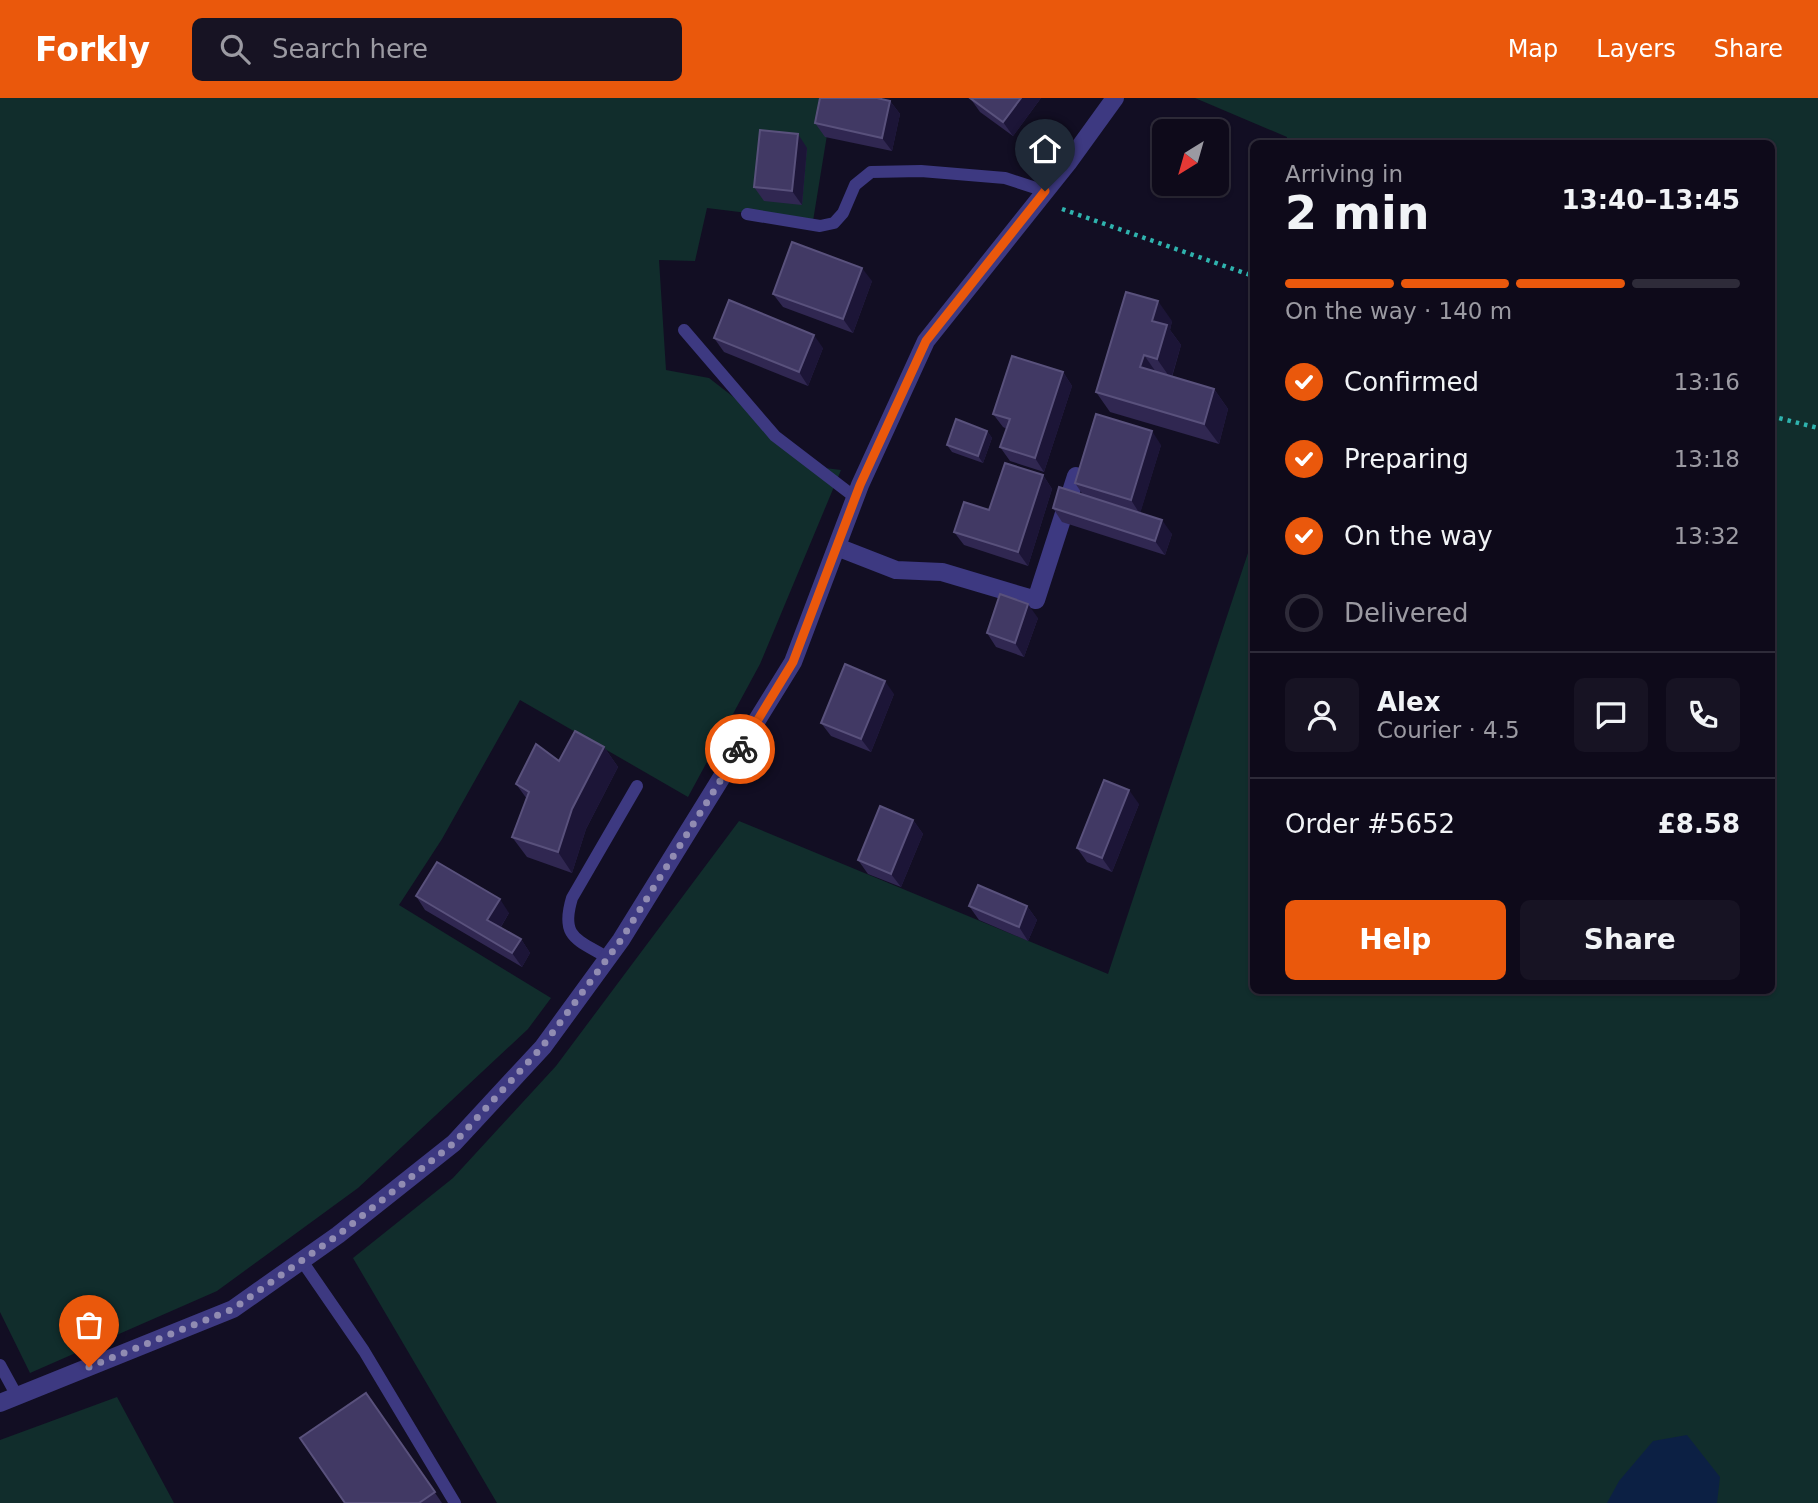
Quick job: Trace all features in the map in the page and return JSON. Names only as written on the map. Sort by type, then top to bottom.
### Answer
[{"type":"street","points":[[8,1399],[233,1309],[338,1235],[454,1143],[542,1047],[608,958],[793,662],[856,498],[926,341],[1115,98]]},
{"type":"street","points":[[837,547],[895,570],[942,572],[1036,600],[1076,476]]},
{"type":"lane","points":[[747,214],[820,226],[834,223],[843,213],[855,185],[871,172],[921,171],[1005,178],[1041,196]]},
{"type":"lane","points":[[684,330],[775,436],[856,498]]},
{"type":"lane","points":[[608,958],[573,937],[566,918],[572,898],[637,786]]},
{"type":"lane","points":[[302,1261],[365,1351],[455,1503]]},
{"type":"lane","points":[[0,1365],[8,1399]]},
{"type":"path","points":[[1041,196],[1250,275]]},
{"type":"path","points":[[1775,417],[1818,428]]},
{"type":"green space","points":[[0,98],[833,98],[813,221],[707,208],[695,261],[659,260],[666,370],[709,378],[825,468],[841,470],[760,664],[688,797],[520,700],[442,839],[399,905],[551,998],[528,1029],[358,1188],[217,1291],[30,1373],[0,1312]]},
{"type":"green space","points":[[1195,98],[1818,98],[1818,1503],[497,1503],[353,1258],[453,1178],[556,1066],[739,821],[1108,974],[1248,553],[1250,994],[1775,994],[1775,140],[1286,140],[1287,137]]},
{"type":"green space","points":[[117,1397],[174,1503],[0,1503],[0,1440]]},
{"type":"water","points":[[1687,1435],[1720,1477],[1717,1503],[1607,1503],[1619,1481],[1653,1441]]},
{"type":"building","points":[[820,98],[877,98],[890,101],[882,138],[815,123]]},
{"type":"building","points":[[970,98],[1021,98],[1003,122]]},
{"type":"building","points":[[760,130],[798,134],[792,191],[754,187]]},
{"type":"building","points":[[792,242],[862,268],[843,319],[773,294]]},
{"type":"building","points":[[1126,292],[1158,301],[1152,321],[1167,325],[1157,359],[1144,355],[1140,367],[1214,389],[1204,424],[1096,392]]},
{"type":"building","points":[[729,300],[814,335],[799,372],[714,338]]},
{"type":"building","points":[[1012,356],[1063,372],[1035,458],[1000,447],[1010,419],[993,414]]},
{"type":"building","points":[[1096,414],[1152,431],[1131,500],[1075,483]]},
{"type":"building","points":[[956,419],[987,431],[978,456],[947,445]]},
{"type":"building","points":[[1005,463],[1043,475],[1018,552],[954,532],[964,502],[989,510]]},
{"type":"building","points":[[1059,487],[1162,520],[1155,541],[1053,508]]},
{"type":"building","points":[[1000,594],[1028,604],[1015,643],[987,633]]},
{"type":"building","points":[[845,664],[885,681],[861,739],[821,723]]},
{"type":"building","points":[[575,731],[604,747],[572,809],[558,852],[512,837],[529,792],[516,784],[536,744],[559,761]]},
{"type":"building","points":[[1104,780],[1129,790],[1102,858],[1077,848]]},
{"type":"building","points":[[880,806],[913,820],[891,874],[858,860]]},
{"type":"building","points":[[437,862],[500,899],[487,920],[521,939],[512,953],[416,896]]},
{"type":"building","points":[[978,885],[1027,906],[1019,927],[969,906]]},
{"type":"building","points":[[366,1393],[435,1492],[419,1503],[345,1503],[300,1438]]},
{"type":"way so far","points":[[89,1367],[233,1309],[338,1235],[454,1143],[542,1047],[621,940],[740,749]]},
{"type":"route","points":[[740,749],[793,662],[860,485],[926,341],[1045,191]]}]
